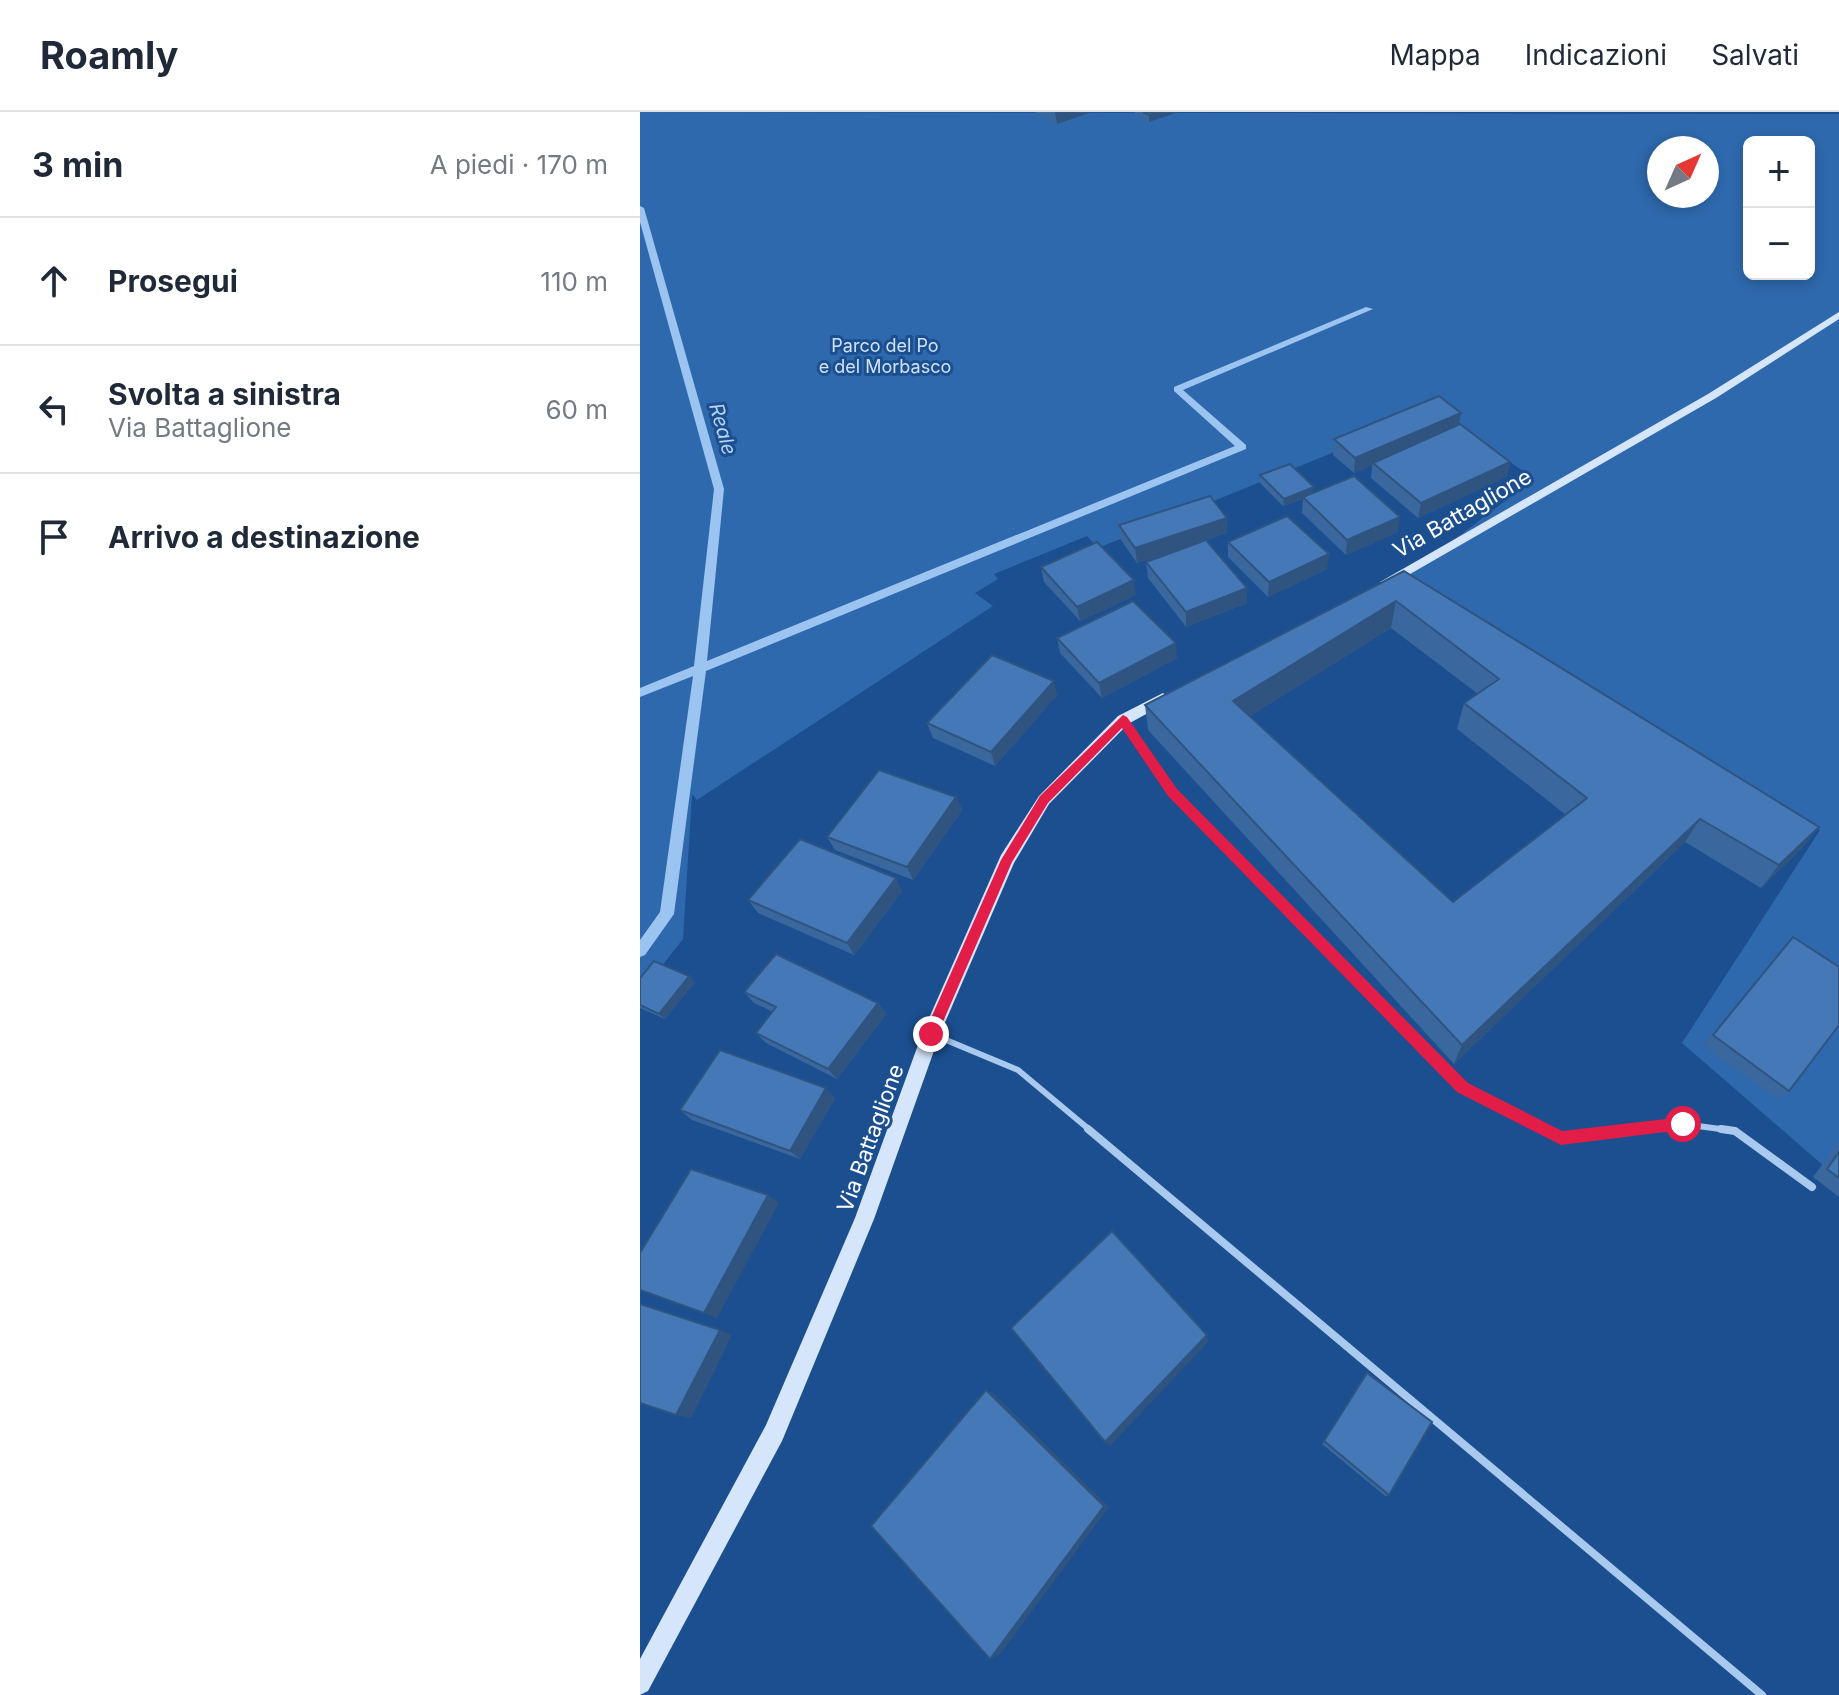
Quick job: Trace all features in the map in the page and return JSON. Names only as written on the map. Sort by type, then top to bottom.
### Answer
[{"type":"street","name":"Via Battaglione","points":[[1370,591],[1712,396],[1839,315]]},
{"type":"street","name":"Via Battaglione","points":[[640,1683],[774,1433],[864,1219],[931,1034],[1007,860],[1044,800],[1123,720],[1176,691]]},
{"type":"lane","points":[[1123,720],[1172,792],[1463,1088],[1561,1138],[1683,1124],[1735,1131],[1812,1187]]},
{"type":"lane","points":[[931,1034],[1018,1070],[1762,1695]]},
{"type":"green space","name":"Parco del Po e del Morbasco","points":[[640,112],[1839,114],[1839,1179],[1682,1043],[1820,830],[1502,647],[1401,580],[1534,479],[1434,408],[1098,548],[1087,536],[994,574],[998,579],[975,593],[993,606],[697,800],[692,794],[683,939],[640,994]]},
{"type":"building","points":[[1439,396],[1461,413],[1355,458],[1334,439]]},
{"type":"building","points":[[1460,424],[1510,462],[1421,503],[1373,463]]},
{"type":"building","points":[[1290,464],[1314,487],[1284,499],[1260,475]]},
{"type":"building","points":[[1354,476],[1400,517],[1347,540],[1303,497]]},
{"type":"building","points":[[1210,496],[1227,518],[1135,548],[1119,525]]},
{"type":"building","points":[[1287,516],[1329,554],[1269,582],[1228,542]]},
{"type":"building","points":[[1206,540],[1247,588],[1186,612],[1146,562]]},
{"type":"building","points":[[1097,542],[1134,580],[1077,607],[1041,567]]},
{"type":"building","points":[[1404,571],[1819,827],[1779,865],[1700,819],[1462,1045],[1145,705]],"holes":[[[1396,601],[1499,679],[1464,703],[1587,798],[1453,902],[1233,701]]]},
{"type":"building","points":[[1133,601],[1176,643],[1099,683],[1057,638]]},
{"type":"building","points":[[992,655],[1054,681],[991,752],[927,723]]},
{"type":"building","points":[[879,770],[956,797],[907,867],[827,837]]},
{"type":"building","points":[[800,839],[896,878],[847,943],[748,900]]},
{"type":"building","points":[[1793,937],[1839,967],[1839,1025],[1789,1091],[1713,1035]]},
{"type":"building","points":[[776,954],[878,1003],[828,1069],[756,1033],[776,1007],[744,992]]},
{"type":"building","points":[[654,961],[689,976],[659,1014],[640,1005],[640,978]]},
{"type":"building","points":[[720,1050],[826,1088],[790,1151],[680,1110]]},
{"type":"building","points":[[1839,1152],[1839,1178],[1827,1169]]},
{"type":"building","points":[[691,1169],[768,1195],[704,1313],[640,1290],[640,1253]]},
{"type":"building","points":[[1112,1231],[1207,1335],[1105,1442],[1011,1328]]},
{"type":"building","points":[[640,1304],[720,1330],[676,1415],[640,1403]]},
{"type":"building","points":[[1367,1373],[1432,1422],[1389,1495],[1324,1441]]},
{"type":"building","points":[[986,1390],[1104,1506],[990,1659],[871,1526]]},
{"type":"waterway","name":"Reale","points":[[640,208],[719,489],[700,669]]},
{"type":"waterway","points":[[700,669],[1242,447],[1177,389],[1369,309]]},
{"type":"waterway","name":"Reale","points":[[640,693],[700,669]]},
{"type":"waterway","name":"Reale","points":[[640,951],[667,914],[700,669]]},
{"type":"route","points":[[931,1034],[1007,860],[1044,800],[1123,720],[1172,792],[1463,1088],[1561,1138],[1683,1124]]}]
